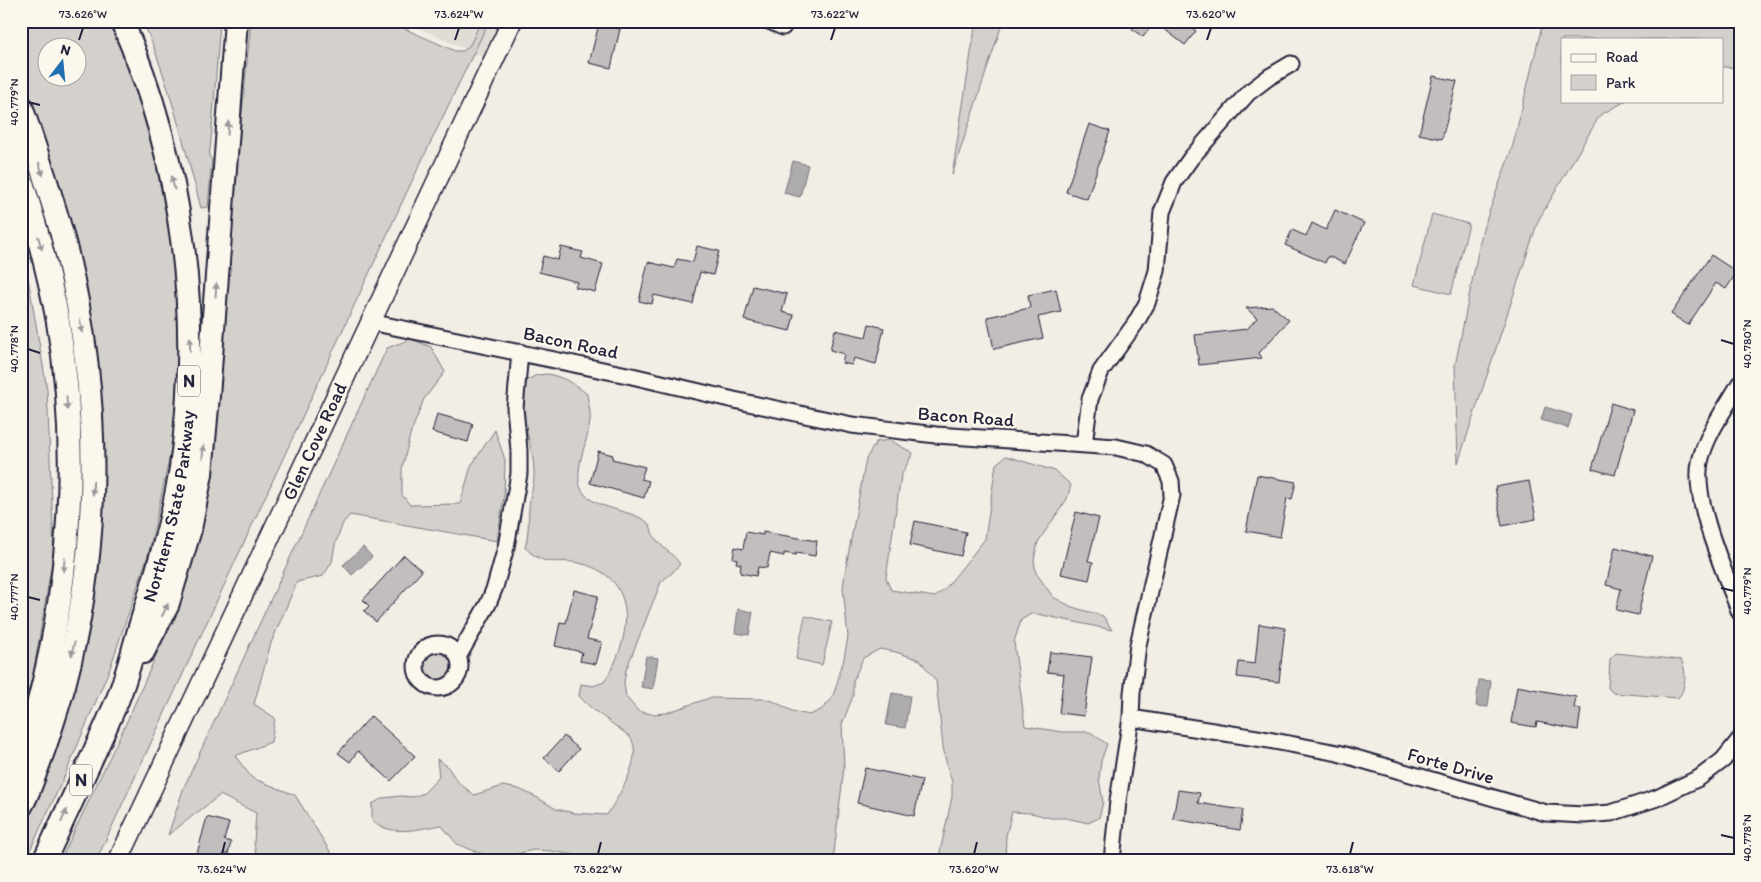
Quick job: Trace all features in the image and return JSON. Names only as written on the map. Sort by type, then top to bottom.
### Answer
[{"type":"highway","name":"Northern State Parkway","points":[[44,861],[117,699],[149,599],[170,524],[180,470],[190,369],[188,289],[174,186],[154,111],[138,61],[122,21]]},
{"type":"highway","points":[[117,699],[167,606],[190,530],[201,474],[236,21]]},
{"type":"highway","points":[[21,106],[59,224],[74,288],[89,383],[93,450],[92,512],[82,606],[70,664],[54,720],[34,777],[21,806]]},
{"type":"highway","points":[[21,179],[43,252],[58,324],[69,438],[66,547],[57,621],[41,697],[21,763]]},
{"type":"main road","name":"Glen Cove Road","points":[[118,861],[512,21]]},
{"type":"street","points":[[769,21],[783,27]]},
{"type":"street","points":[[1084,444],[1090,399],[1101,371],[1135,324],[1147,303],[1157,271],[1162,212],[1172,186],[1191,158],[1248,93],[1269,77],[1291,64]]},
{"type":"street","name":"Bacon Road","points":[[370,322],[520,352],[852,425],[936,435],[1116,447],[1146,454],[1164,464],[1171,481],[1171,505],[1138,645],[1131,718],[1118,801],[1112,861]]},
{"type":"street","points":[[458,657],[495,588],[506,547],[519,474],[515,408],[520,352]]},
{"type":"street","points":[[1740,383],[1709,438],[1701,460],[1698,476],[1700,494],[1709,527],[1740,613]]},
{"type":"street","name":"Forte Drive","points":[[1131,718],[1338,753],[1546,813],[1584,815],[1611,813],[1657,798],[1699,778],[1723,760],[1740,739]]},
{"type":"shaded area","points":[[404,21],[504,21],[487,59]]},
{"type":"shaded area","points":[[793,161],[808,165],[800,197],[784,193]]},
{"type":"shaded area","points":[[1545,407],[1572,415],[1568,428],[1541,420]]},
{"type":"shaded area","points":[[363,547],[372,557],[352,575],[343,565]]},
{"type":"shaded area","points":[[738,609],[753,612],[749,635],[735,633]]},
{"type":"shaded area","points":[[646,656],[658,658],[653,689],[641,687]]},
{"type":"shaded area","points":[[1479,680],[1491,681],[1488,707],[1476,706]]},
{"type":"shaded area","points":[[892,693],[910,696],[905,728],[886,725]]},
{"type":"green space","points":[[21,21],[110,21],[124,56],[150,136],[172,242],[179,337],[173,441],[149,552],[110,668],[65,775],[25,861],[21,861],[21,823],[42,778],[86,644],[99,570],[104,494],[103,415],[96,340],[76,250],[21,72]]},
{"type":"green space","points":[[143,21],[220,21],[209,157],[212,159],[208,207],[201,208],[161,67]]},
{"type":"green space","points":[[251,21],[387,21],[455,51],[463,51],[470,45],[481,21],[489,21],[412,181],[96,861],[60,861],[127,721],[162,642],[185,571],[233,204]]},
{"type":"green space","points":[[976,21],[1003,21],[952,175]]},
{"type":"green space","points":[[1543,21],[1740,21],[1740,68],[1724,67],[1724,38],[1561,38],[1561,102],[1624,102],[1600,115],[1538,221],[1458,463],[1455,366],[1482,232],[1513,145]]},
{"type":"green space","points":[[1432,214],[1469,224],[1451,294],[1414,285]]},
{"type":"green space","points":[[21,237],[47,389],[54,551],[32,681],[21,713]]},
{"type":"green space","points":[[411,339],[431,347],[445,372],[424,399],[410,435],[402,469],[402,495],[410,505],[460,504],[471,466],[495,430],[505,460],[504,496],[497,541],[350,515],[343,523],[335,545],[332,562],[323,576],[297,582],[271,643],[254,704],[275,718],[271,742],[235,756],[252,778],[295,795],[336,861],[257,861],[254,843],[256,813],[220,795],[168,835],[184,787],[387,348]]},
{"type":"green space","points":[[548,374],[569,381],[587,394],[590,418],[579,473],[582,491],[598,503],[640,518],[648,523],[657,540],[680,564],[661,582],[626,670],[624,683],[626,697],[638,711],[652,714],[666,713],[709,698],[762,699],[773,701],[792,711],[809,715],[821,710],[831,700],[843,663],[848,637],[843,588],[845,572],[866,459],[876,442],[889,440],[913,453],[901,476],[886,578],[891,590],[935,597],[945,589],[985,539],[996,464],[1006,456],[1055,471],[1071,485],[1067,499],[1038,542],[1034,560],[1036,573],[1053,597],[1072,607],[1103,616],[1112,630],[1033,613],[1021,620],[1014,642],[1025,726],[1062,732],[1090,732],[1107,744],[1101,761],[1099,778],[1103,802],[1099,818],[1088,823],[1066,818],[1051,818],[1031,813],[1012,812],[1006,836],[1005,861],[938,861],[952,797],[952,782],[943,747],[936,681],[920,660],[880,649],[863,658],[853,681],[853,696],[842,724],[844,767],[833,861],[583,861],[575,855],[533,850],[500,858],[482,854],[457,844],[441,825],[405,831],[388,829],[372,821],[372,804],[383,798],[413,797],[424,793],[439,777],[437,759],[447,766],[458,782],[474,795],[503,786],[519,789],[556,809],[574,813],[607,815],[628,777],[634,755],[634,745],[630,737],[592,709],[579,696],[581,684],[593,686],[604,682],[613,666],[624,632],[625,614],[622,598],[615,584],[602,572],[574,562],[547,561],[533,555],[525,548],[534,476],[533,460],[524,415],[524,392],[527,380],[537,375]]},
{"type":"green space","points":[[805,616],[832,622],[822,665],[796,659]]},
{"type":"green space","points":[[438,651],[449,655],[453,666],[449,677],[438,681],[427,677],[423,666],[427,655]]},
{"type":"green space","points":[[1616,653],[1681,660],[1685,680],[1681,694],[1678,698],[1613,693],[1608,688],[1610,659]]},
{"type":"building","points":[[1139,21],[1182,21],[1196,31],[1185,45],[1155,22],[1143,37],[1132,29]]},
{"type":"building","points":[[599,24],[620,29],[611,68],[589,63]]},
{"type":"building","points":[[1433,76],[1457,81],[1442,139],[1419,134]]},
{"type":"building","points":[[1089,124],[1110,131],[1087,199],[1066,192]]},
{"type":"building","points":[[1335,210],[1364,223],[1345,264],[1328,256],[1325,263],[1285,245],[1292,230],[1306,236],[1312,223],[1326,230]]},
{"type":"building","points":[[697,246],[719,251],[713,275],[700,272],[693,304],[654,295],[652,304],[639,301],[648,262],[674,268],[677,259],[693,262]]},
{"type":"building","points":[[561,247],[583,252],[581,258],[603,264],[595,292],[575,287],[577,282],[539,272],[543,256],[558,260]]},
{"type":"building","points":[[1711,255],[1737,272],[1726,289],[1716,283],[1688,325],[1671,314]]},
{"type":"building","points":[[753,286],[787,294],[782,312],[794,315],[790,331],[744,320]]},
{"type":"building","points":[[1056,289],[1061,312],[1038,317],[1043,338],[994,349],[987,317],[1030,308],[1028,295]]},
{"type":"building","points":[[1272,306],[1289,320],[1259,353],[1262,358],[1199,365],[1195,335],[1247,329],[1257,318],[1246,308]]},
{"type":"building","points":[[869,324],[884,328],[876,364],[854,358],[852,365],[842,363],[844,354],[830,350],[835,330],[866,337]]},
{"type":"building","points":[[1611,403],[1633,410],[1615,475],[1592,469]]},
{"type":"building","points":[[437,414],[473,424],[468,442],[432,432]]},
{"type":"building","points":[[598,451],[613,455],[612,459],[645,467],[641,479],[649,481],[644,498],[590,483]]},
{"type":"building","points":[[1257,475],[1296,482],[1292,499],[1287,498],[1280,537],[1246,531]]},
{"type":"building","points":[[1529,481],[1536,519],[1502,526],[1495,487]]},
{"type":"building","points":[[1076,512],[1099,518],[1088,561],[1093,562],[1089,580],[1061,574]]},
{"type":"building","points":[[915,521],[966,532],[961,556],[910,545]]},
{"type":"building","points":[[746,532],[763,535],[763,532],[817,541],[815,556],[784,553],[784,556],[770,553],[767,568],[758,567],[756,576],[740,573],[741,564],[736,563],[737,559],[733,558],[735,547],[743,549]]},
{"type":"building","points":[[1615,547],[1652,556],[1638,615],[1616,610],[1621,589],[1606,585]]},
{"type":"building","points":[[404,555],[422,571],[376,622],[364,611],[369,606],[363,600]]},
{"type":"building","points":[[574,590],[598,596],[587,639],[602,642],[596,664],[580,661],[582,652],[555,646],[560,622],[566,623]]},
{"type":"building","points":[[1259,624],[1285,628],[1279,682],[1237,677],[1239,662],[1255,664]]},
{"type":"building","points":[[1050,652],[1092,657],[1084,716],[1059,713],[1064,674],[1047,672]]},
{"type":"building","points":[[1517,686],[1576,697],[1574,708],[1581,709],[1578,730],[1537,722],[1536,727],[1511,723]]},
{"type":"building","points":[[371,716],[415,756],[391,781],[358,751],[350,762],[338,753]]},
{"type":"building","points":[[564,736],[579,749],[559,771],[544,758]]},
{"type":"building","points":[[865,768],[922,780],[914,816],[857,803]]},
{"type":"building","points":[[1178,790],[1200,793],[1198,803],[1243,810],[1240,830],[1173,819]]},
{"type":"building","points":[[207,817],[229,823],[224,840],[231,842],[228,854],[224,854],[222,861],[195,861]]}]
